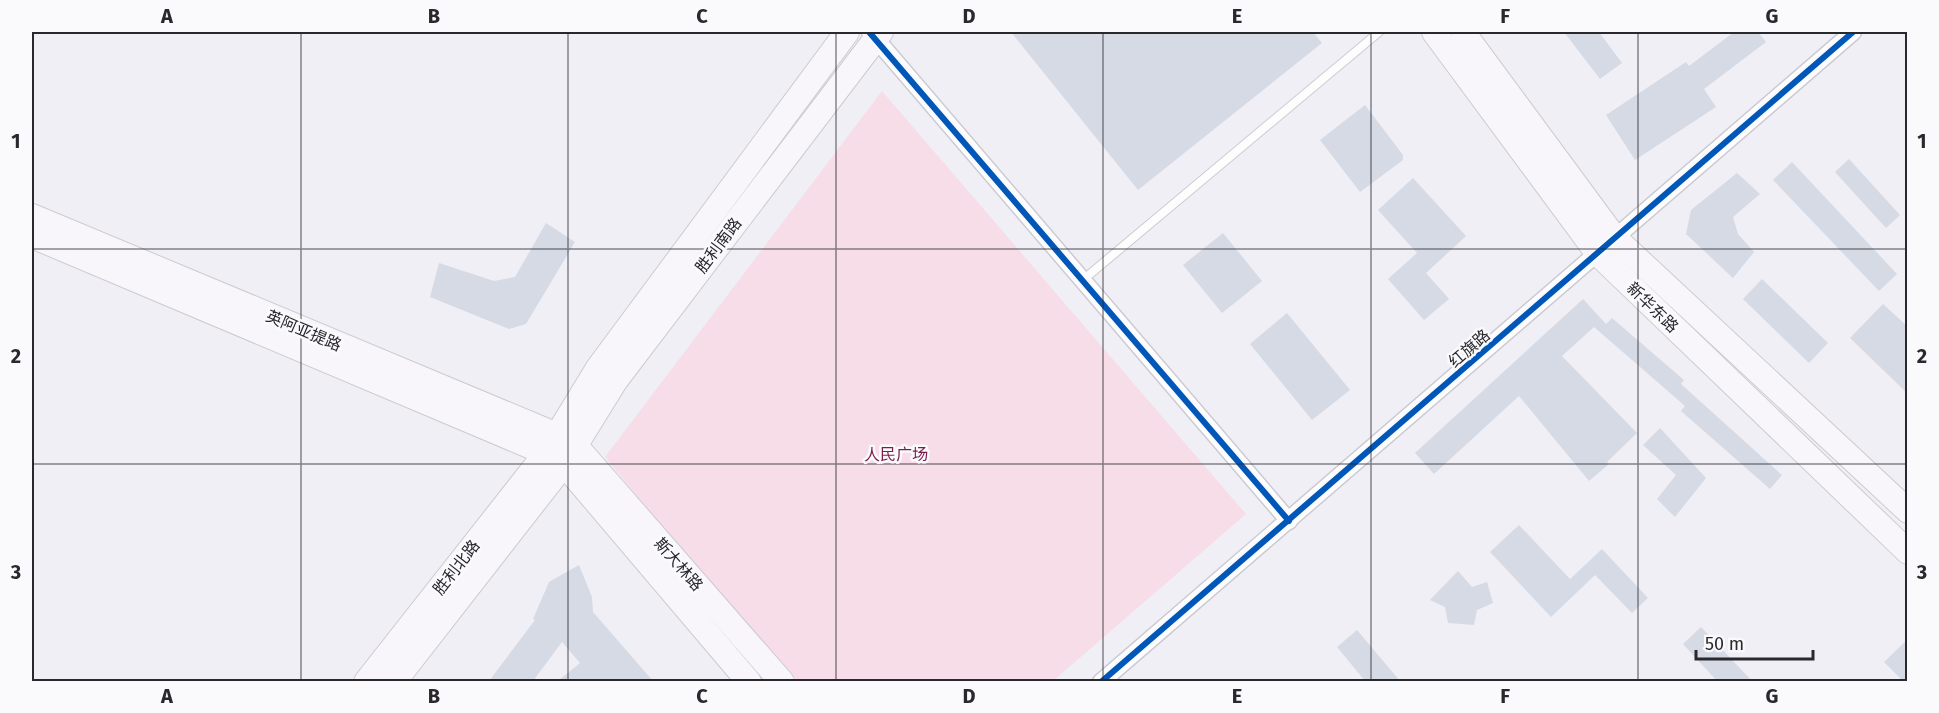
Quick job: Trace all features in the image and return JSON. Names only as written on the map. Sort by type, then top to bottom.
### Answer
[{"type":"main road","name":"胜利南路","points":[[561,449],[598,368],[847,32]]},
{"type":"main road","name":"新华东路","points":[[1434,32],[1607,246],[1908,552]]},
{"type":"main road","name":"新华东路","points":[[1463,32],[1607,246],[1908,511]]},
{"type":"main road","name":"胜利南路","points":[[561,449],[616,380],[875,33]]},
{"type":"main road","name":"英阿亚提路","points":[[32,216],[561,449]]},
{"type":"main road","name":"英阿亚提路","points":[[32,236],[561,449]]},
{"type":"main road","name":"胜利北路","points":[[366,681],[561,449]]},
{"type":"main road","name":"胜利北路","points":[[394,681],[561,449]]},
{"type":"main road","name":"斯大林路","points":[[561,449],[748,681]]},
{"type":"main road","name":"斯大林路","points":[[561,449],[782,681]]},
{"type":"street","name":"红旗路","points":[[1101,681],[1853,32]]},
{"type":"street","points":[[875,33],[1289,521]]},
{"type":"lane","points":[[1084,279],[1379,32]]},
{"type":"green space","name":"人民广场","points":[[882,91],[1246,514],[1053,681],[789,681],[605,457]]},
{"type":"building","points":[[1011,32],[1313,32],[1322,43],[1138,190]]},
{"type":"building","points":[[1564,32],[1599,32],[1622,63],[1600,79]]},
{"type":"building","points":[[1734,32],[1758,32],[1766,42],[1704,89],[1716,107],[1635,160],[1606,115],[1686,62],[1689,66]]},
{"type":"building","points":[[1365,105],[1403,155],[1403,160],[1360,192],[1320,140]]},
{"type":"building","points":[[1849,159],[1900,215],[1886,228],[1835,172]]},
{"type":"building","points":[[1792,162],[1897,274],[1879,291],[1773,180]]},
{"type":"building","points":[[1737,173],[1760,194],[1733,217],[1738,234],[1754,252],[1733,278],[1686,234],[1691,210]]},
{"type":"building","points":[[1413,178],[1466,236],[1426,273],[1449,299],[1424,320],[1388,279],[1417,253],[1378,210]]},
{"type":"building","points":[[546,223],[575,242],[526,324],[509,329],[430,297],[439,263],[494,281],[515,277]]},
{"type":"building","points":[[1223,233],[1262,281],[1222,313],[1183,265]]},
{"type":"building","points":[[1762,279],[1828,343],[1809,363],[1743,299]]},
{"type":"building","points":[[1583,299],[1606,324],[1612,318],[1684,380],[1681,384],[1782,475],[1770,489],[1681,411],[1685,406],[1594,327],[1562,356],[1637,433],[1607,462],[1609,464],[1589,481],[1519,396],[1434,474],[1415,453]]},
{"type":"building","points":[[1883,304],[1908,327],[1908,394],[1850,338]]},
{"type":"building","points":[[1287,313],[1350,390],[1312,420],[1250,344]]},
{"type":"building","points":[[1660,428],[1706,478],[1675,517],[1657,499],[1676,475],[1643,445]]},
{"type":"building","points":[[1519,525],[1570,579],[1602,549],[1648,598],[1632,613],[1595,575],[1551,617],[1490,552]]},
{"type":"building","points":[[579,565],[592,597],[593,612],[653,681],[558,681],[580,663],[562,642],[533,681],[489,681],[535,620],[533,619],[549,582]]},
{"type":"building","points":[[1458,571],[1472,587],[1487,582],[1493,603],[1477,610],[1474,625],[1448,623],[1445,607],[1430,600]]},
{"type":"building","points":[[1701,627],[1752,681],[1717,681],[1683,644]]},
{"type":"building","points":[[1357,630],[1400,681],[1365,681],[1337,647]]},
{"type":"building","points":[[1908,639],[1908,681],[1903,681],[1884,662]]},
{"type":"cycle path","points":[[869,32],[1289,521]]},
{"type":"cycle path","points":[[1101,682],[1853,32]]}]
